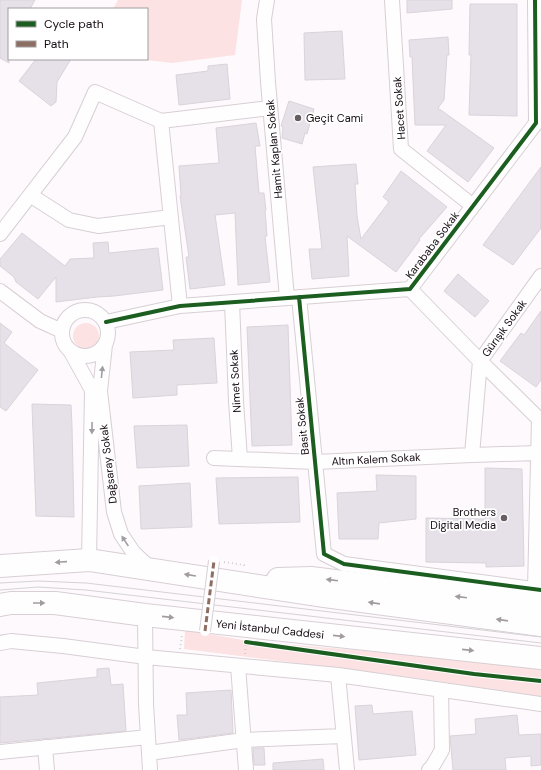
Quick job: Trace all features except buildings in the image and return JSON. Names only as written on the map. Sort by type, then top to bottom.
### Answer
[{"type":"main road","points":[[0,566],[89,560],[331,597],[541,625]]},
{"type":"main road","points":[[232,582],[311,578],[539,595]]},
{"type":"main road","name":"Yeni İstanbul Caddesi","points":[[0,605],[11,603],[55,603],[145,615],[541,658]]},
{"type":"street","name":"Hamit Kaplan Sokak","points":[[267,0],[264,18],[270,108],[293,298]]},
{"type":"street","name":"Hacet Sokak","points":[[392,0],[401,149],[473,206]]},
{"type":"street","name":"Karababa Sokak","points":[[106,322],[180,306],[410,289],[538,123],[535,0]]},
{"type":"street","points":[[0,234],[75,137],[95,92],[161,121],[270,108]]},
{"type":"street","points":[[161,121],[180,306]]},
{"type":"street","points":[[30,196],[69,220],[98,226],[171,217]]},
{"type":"street","name":"Gürışık Sokak","points":[[472,455],[480,361],[541,276]]},
{"type":"street","points":[[410,289],[540,420],[538,453],[539,595]]},
{"type":"street","points":[[0,291],[40,321],[62,331]]},
{"type":"street","name":"Basit Sokak","points":[[293,298],[315,462],[324,554],[344,564],[539,595]]},
{"type":"street","name":"Nimet Sokak","points":[[232,302],[240,459]]},
{"type":"street","points":[[86,310],[101,316],[106,322],[108,338],[100,352],[92,355],[78,356],[66,347],[63,341],[62,331],[66,320],[71,314],[86,310]]},
{"type":"street","name":"Dağsaray Sokak","points":[[105,345],[100,391],[114,512],[120,534],[132,552],[151,569]]},
{"type":"street","name":"Dağsaray Sokak","points":[[71,352],[92,390],[89,560]]},
{"type":"street","name":"Altın Kalem Sokak","points":[[214,458],[315,462],[538,453]]},
{"type":"street","points":[[205,631],[214,561]]},
{"type":"street","points":[[145,615],[146,704],[150,770]]},
{"type":"street","points":[[0,643],[11,641],[146,657],[338,675],[541,704]]},
{"type":"street","points":[[241,666],[246,770]]},
{"type":"street","points":[[338,675],[347,770]]},
{"type":"street","points":[[429,770],[442,750],[440,690]]},
{"type":"street","points":[[149,754],[244,740],[343,736]]},
{"type":"street","points":[[0,752],[148,737]]},
{"type":"street","points":[[45,747],[47,770]]},
{"type":"path","points":[[179,660],[182,634]]},
{"type":"path","points":[[241,666],[247,637]]},
{"type":"path","points":[[246,642],[253,643]]},
{"type":"shaded area","points":[[118,0],[242,0],[235,55],[172,63],[146,60],[148,60],[148,8],[114,8]]},
{"type":"shaded area","points":[[86,323],[95,327],[99,336],[95,345],[86,349],[77,345],[73,336],[77,327]]},
{"type":"shaded area","points":[[185,630],[249,641],[494,662],[541,670],[541,697],[416,678],[184,649]]},
{"type":"tram line","points":[[0,583],[38,581],[86,583],[541,637]]},
{"type":"tram line","points":[[0,590],[38,587],[86,590],[541,643]]},
{"type":"marked path","points":[[205,631],[214,561]]},
{"type":"cycle path","points":[[106,322],[180,306],[410,289],[536,123],[535,0]]},
{"type":"cycle path","points":[[299,297],[324,554],[344,564],[541,590]]},
{"type":"cycle path","points":[[246,642],[474,674],[541,681]]},
{"type":"place","name":"Geçit Cami","points":[[298,118]]},
{"type":"place","name":"Brothers Digital Media","points":[[504,518]]}]
